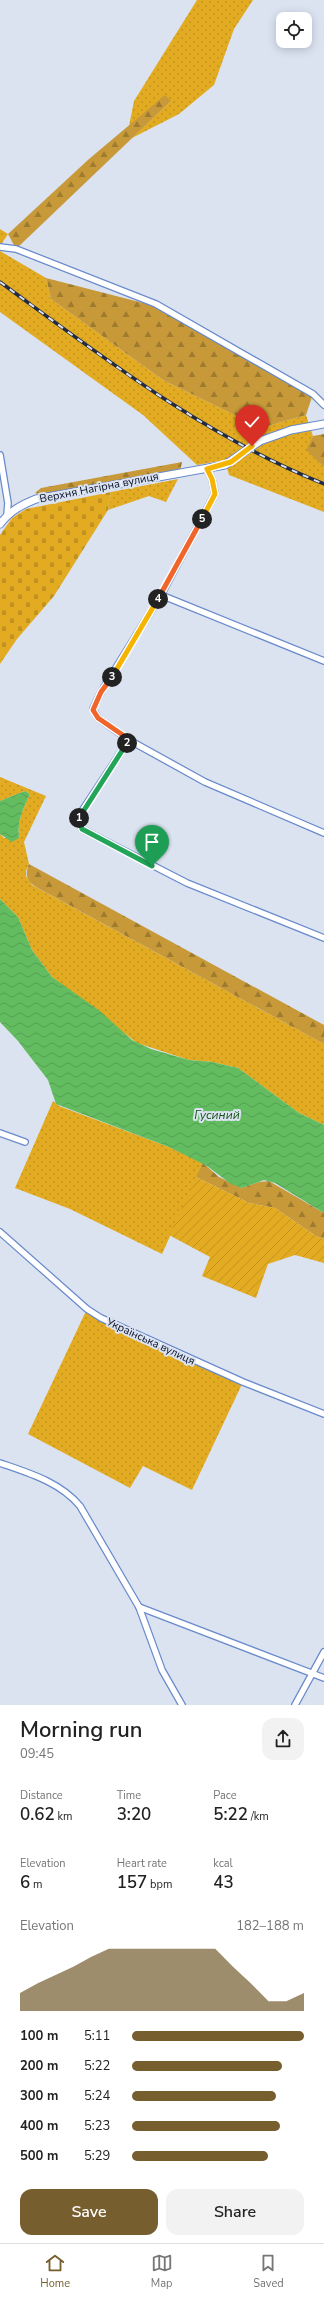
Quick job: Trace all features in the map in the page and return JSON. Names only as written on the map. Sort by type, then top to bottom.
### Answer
[{"type":"main road","name":"Верхня Нагірна вулиця","points":[[0,524],[7,515],[21,505],[36,499],[207,469],[231,462],[252,446],[274,435],[291,430],[324,424]]},
{"type":"street","points":[[0,247],[16,249],[156,304],[313,394],[324,405]]},
{"type":"street","points":[[0,454],[8,503],[7,515]]},
{"type":"street","points":[[207,469],[212,479],[215,494],[161,595],[101,692],[93,710],[98,718],[130,740],[205,782],[324,832]]},
{"type":"street","points":[[161,595],[324,661]]},
{"type":"street","points":[[130,740],[78,816],[82,829],[177,879],[324,938]]},
{"type":"street","points":[[0,1133],[25,1142]]},
{"type":"street","name":"Українська вулиця","points":[[0,1232],[87,1309],[101,1318],[243,1382],[324,1414]]},
{"type":"street","points":[[0,1463],[54,1484],[73,1498],[86,1516],[138,1607],[162,1670],[182,1705]]},
{"type":"street","points":[[138,1607],[324,1678]]},
{"type":"street","points":[[295,1705],[324,1652]]},
{"type":"green space","points":[[197,0],[253,0],[234,29],[214,85],[179,114],[132,138],[171,101],[129,126],[134,101]]},
{"type":"green space","points":[[165,95],[171,101],[16,249],[8,234],[89,159]]},
{"type":"green space","points":[[0,229],[8,234],[0,246]]},
{"type":"green space","points":[[0,251],[46,278],[51,299],[163,380],[261,428],[306,415],[313,436],[307,450],[324,467],[324,512],[229,475],[225,460],[197,465],[143,415],[0,312]]},
{"type":"green space","points":[[46,278],[155,306],[312,397],[306,415],[261,428],[163,380],[51,299]]},
{"type":"green space","points":[[324,434],[324,467],[306,450],[313,436]]},
{"type":"green space","points":[[182,462],[180,472],[48,497],[35,493],[41,488]]},
{"type":"green space","points":[[178,479],[166,502],[149,496],[108,510],[111,492]]},
{"type":"green space","points":[[111,492],[108,510],[54,596],[17,639],[0,664],[0,535],[12,518],[26,509]]},
{"type":"green space","points":[[0,777],[46,796],[24,842],[29,864],[26,871],[26,876],[32,885],[324,1044],[324,1125],[299,1113],[238,1068],[212,1062],[189,1060],[137,1043],[52,977],[32,950],[18,917],[0,899],[0,834],[4,838],[19,838],[20,821],[30,794],[25,791],[0,801]]},
{"type":"green space","points":[[29,864],[324,1025],[324,1044],[36,887],[28,880],[27,877]]},
{"type":"green space","points":[[53,1101],[59,1106],[169,1147],[203,1163],[162,1254],[70,1209],[15,1188]]},
{"type":"green space","points":[[203,1163],[219,1177],[242,1188],[259,1182],[269,1181],[324,1213],[324,1239],[316,1236],[275,1208],[249,1203],[196,1177]]},
{"type":"green space","points":[[196,1177],[249,1203],[275,1208],[316,1236],[324,1239],[324,1263],[295,1255],[268,1264],[256,1298],[202,1276],[210,1257],[169,1235]]},
{"type":"green space","points":[[87,1309],[243,1382],[192,1490],[143,1466],[130,1488],[28,1434]]},
{"type":"water","points":[[25,791],[30,794],[20,821],[19,838],[12,842],[0,834],[0,801]]},
{"type":"water","name":"Гусиний","points":[[0,899],[18,917],[32,950],[52,977],[100,1011],[132,1040],[151,1049],[189,1060],[212,1062],[238,1068],[299,1113],[324,1125],[324,1213],[275,1183],[264,1180],[242,1188],[231,1184],[207,1166],[169,1147],[56,1104],[48,1080],[18,1041],[0,1022]]},
{"type":"railway","points":[[0,282],[77,339],[196,419],[280,464],[324,484]]},
{"type":"route","points":[[152,866],[82,829],[78,816],[130,740],[98,718],[93,710],[101,692],[110,680],[161,595],[215,494],[212,479],[207,469],[225,465],[235,460],[252,446]]}]
